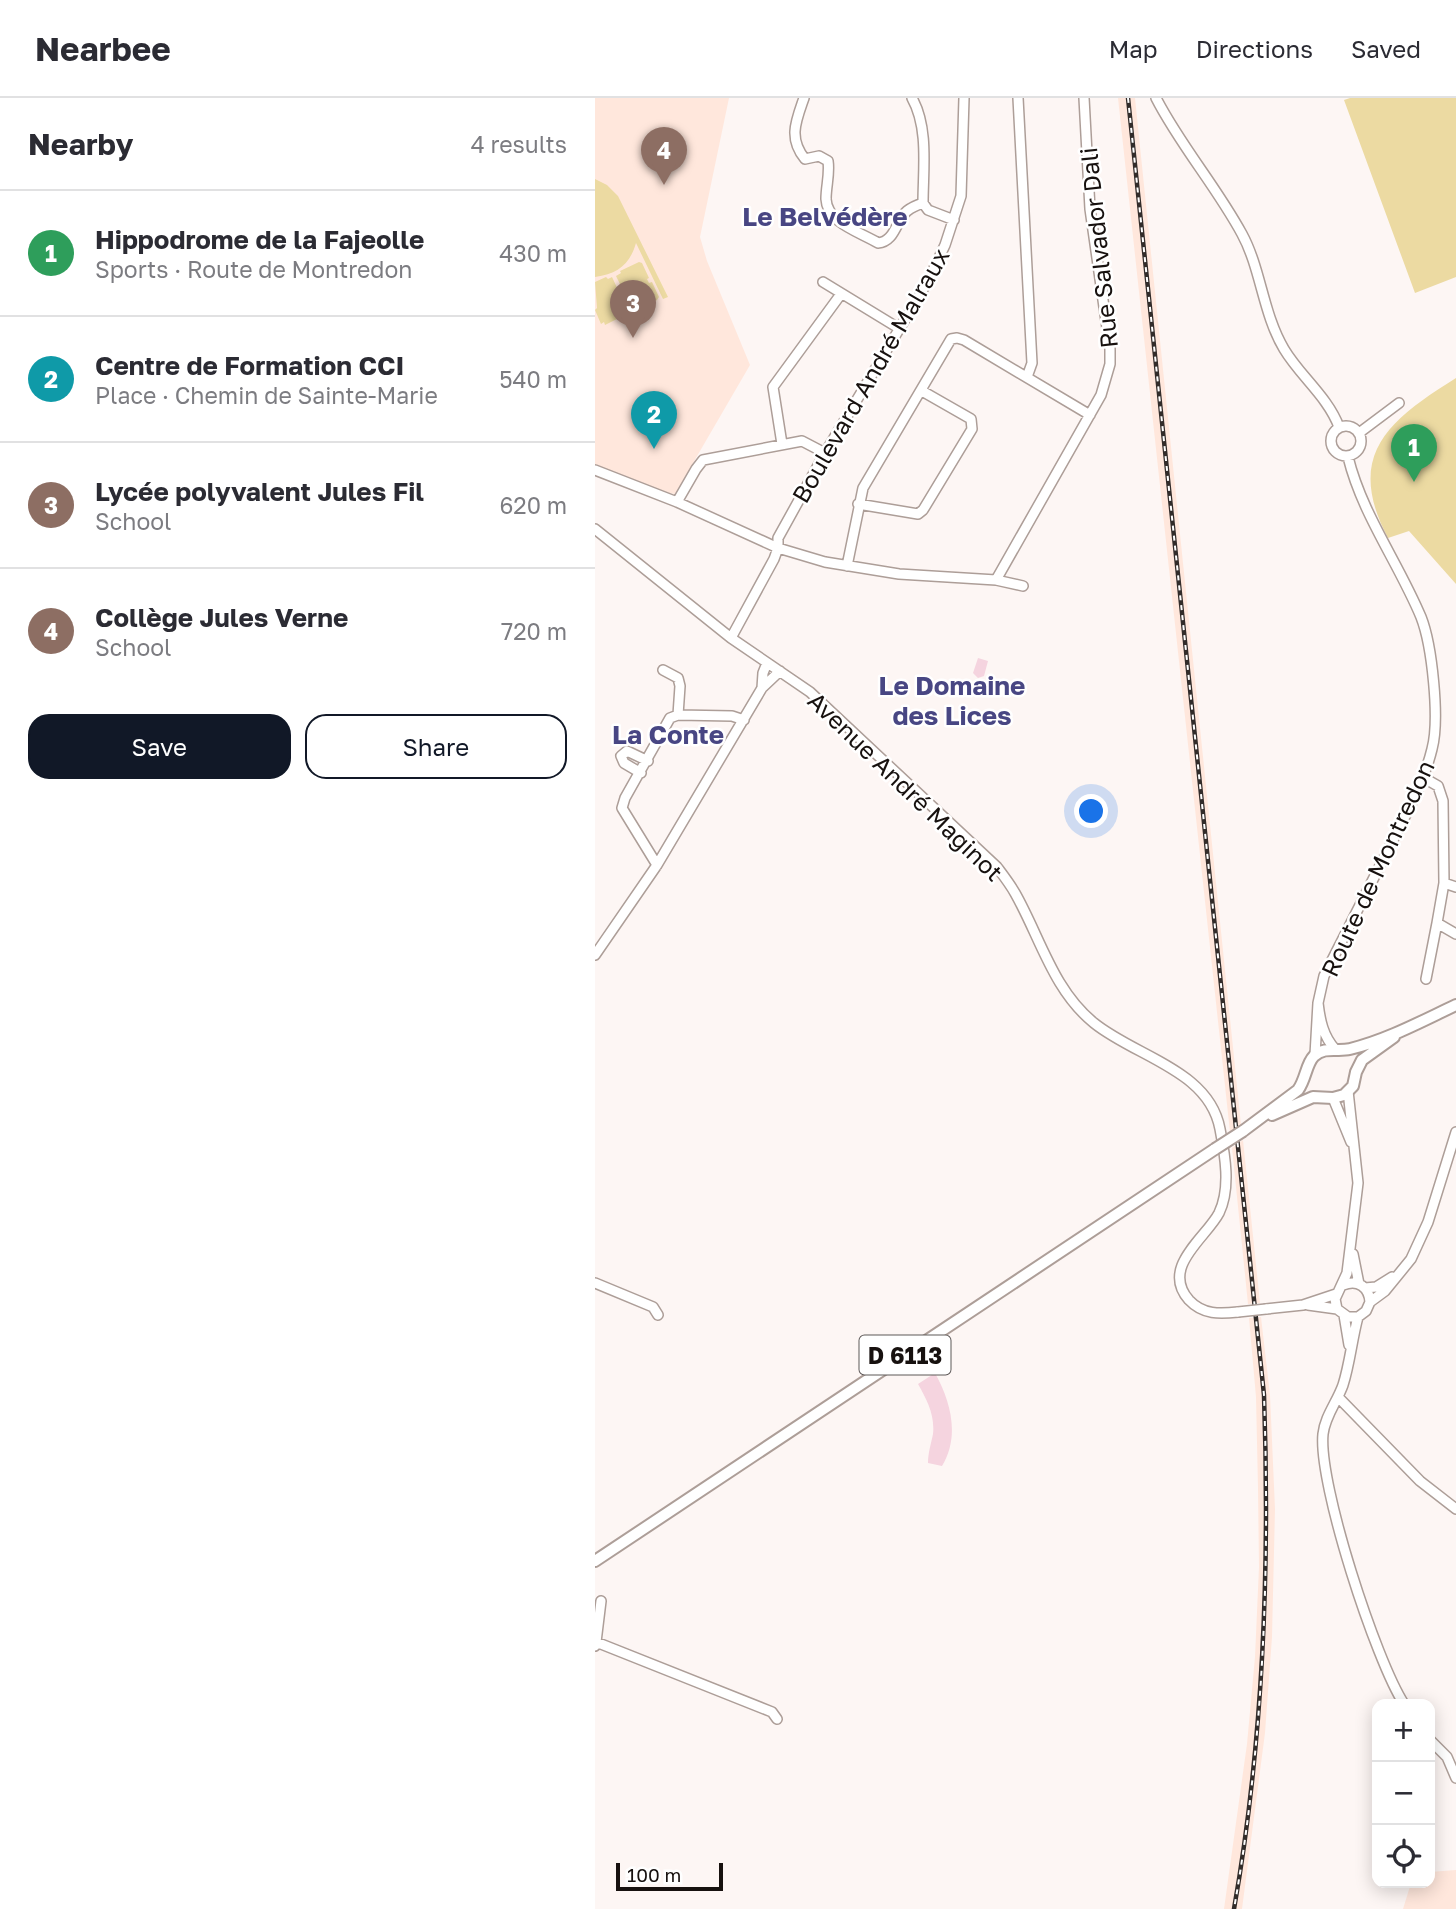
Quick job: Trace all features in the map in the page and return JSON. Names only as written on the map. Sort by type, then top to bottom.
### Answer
[{"type":"main road","points":[[1408,1028],[1362,1060],[1348,1091],[1328,1097],[1312,1088],[1307,1075],[1315,1055],[1328,1049],[1337,1050],[1408,1028],[1456,1005]]},
{"type":"main road","points":[[1337,1050],[1351,1059],[1356,1072]]},
{"type":"main road","name":"D 6113","points":[[595,1561],[1243,1131],[1298,1090],[1307,1075]]},
{"type":"main road","name":"D 6113","points":[[1243,1131],[1313,1097],[1328,1097]]},
{"type":"street","points":[[804,98],[793,135],[798,151],[805,159],[820,156],[828,161],[830,176],[826,201],[833,218],[878,243],[883,243],[889,239],[905,213],[923,203]]},
{"type":"street","points":[[912,98],[920,119],[923,203],[928,209],[954,220]]},
{"type":"street","name":"Boulevard André Malraux","points":[[731,638],[778,548],[778,538],[825,453],[928,281],[954,220],[961,196],[964,98]]},
{"type":"street","points":[[1018,98],[1032,363],[1027,377]]},
{"type":"street","name":"Rue Salvador Dali","points":[[996,580],[1090,415],[1106,380],[1110,349],[1090,209],[1084,98]]},
{"type":"street","points":[[1156,98],[1211,181],[1243,237],[1282,345],[1327,404],[1339,427]]},
{"type":"street","points":[[823,282],[900,329]]},
{"type":"street","points":[[782,444],[773,387],[841,294]]},
{"type":"street","points":[[847,566],[863,488],[951,339],[957,338],[1090,415]]},
{"type":"street","points":[[858,504],[918,514],[972,429],[971,419],[922,391]]},
{"type":"street","points":[[1359,433],[1399,403]]},
{"type":"street","points":[[1350,426],[1359,433],[1360,447],[1348,457],[1336,453],[1332,448],[1331,434],[1339,427],[1350,426]]},
{"type":"street","points":[[677,502],[703,460],[782,444],[807,442],[825,453]]},
{"type":"street","name":"Route de Montredon","points":[[1315,1055],[1318,1003],[1324,976],[1424,778],[1435,729],[1428,644],[1422,619],[1354,480],[1348,457]]},
{"type":"street","points":[[595,470],[677,502],[778,548],[825,562],[899,574],[996,580],[1023,586]]},
{"type":"street","name":"Avenue André Maginot","points":[[595,529],[731,638],[810,692],[996,867],[1014,891],[1070,1000],[1109,1034],[1187,1078],[1206,1095],[1215,1110],[1220,1129],[1226,1175],[1225,1193],[1219,1214],[1190,1249],[1181,1267],[1185,1294],[1198,1308],[1219,1314],[1303,1305]]},
{"type":"street","points":[[595,955],[657,865],[744,720],[767,678],[767,663]]},
{"type":"street","points":[[663,670],[678,678],[678,715]]},
{"type":"street","points":[[767,678],[780,671]]},
{"type":"street","points":[[657,865],[622,808],[670,718],[678,715],[732,716],[744,720]]},
{"type":"street","points":[[641,773],[624,763],[621,756],[628,751],[648,761]]},
{"type":"street","points":[[1424,778],[1438,786],[1443,801],[1444,883],[1426,979]]},
{"type":"street","points":[[1444,883],[1456,887]]},
{"type":"street","points":[[1437,923],[1456,933]]},
{"type":"street","points":[[1318,1003],[1320,1021],[1329,1042],[1337,1050]]},
{"type":"street","points":[[1303,1305],[1336,1294],[1347,1273],[1358,1183],[1348,1091]]},
{"type":"street","points":[[1328,1097],[1355,1152]]},
{"type":"street","points":[[1401,1699],[1389,1677],[1361,1600],[1329,1485],[1322,1440],[1323,1430],[1338,1397],[1358,1317],[1366,1311],[1370,1302],[1385,1291],[1411,1259],[1428,1222],[1456,1132]]},
{"type":"street","points":[[1351,1247],[1362,1286],[1370,1302]]},
{"type":"street","points":[[1343,1285],[1353,1282],[1362,1286],[1384,1283],[1400,1272]]},
{"type":"street","points":[[595,1283],[653,1307],[658,1315]]},
{"type":"street","points":[[1336,1294],[1347,1328],[1349,1355]]},
{"type":"street","points":[[1303,1305],[1358,1317]]},
{"type":"street","points":[[1338,1397],[1420,1481],[1456,1508]]},
{"type":"street","points":[[601,1601],[595,1644],[772,1712],[777,1719]]},
{"type":"street","points":[[1435,1745],[1447,1757],[1456,1778]]},
{"type":"shaded area","points":[[595,98],[729,98],[700,237],[707,261],[750,365],[675,494],[658,491],[595,465]]},
{"type":"shaded area","points":[[1118,98],[1135,98],[1241,1125],[1230,1132]]},
{"type":"shaded area","points":[[1456,98],[1456,277],[1415,293],[1344,100]]},
{"type":"shaded area","points":[[595,179],[607,185],[618,196],[668,297],[663,299],[636,243],[622,267],[595,277]]},
{"type":"shaded area","points":[[642,263],[649,283],[652,282],[659,297],[638,309],[632,309],[625,295],[630,292],[628,288],[623,290],[616,276],[620,271]]},
{"type":"shaded area","points":[[612,277],[619,292],[615,295],[617,298],[621,296],[628,311],[605,325],[604,322],[601,324],[595,310],[595,282]]},
{"type":"shaded area","points":[[1456,378],[1456,584],[1409,531],[1388,538],[1376,509],[1371,484],[1373,462],[1380,443],[1393,425]]},
{"type":"shaded area","points":[[978,658],[988,661],[984,676],[978,678],[973,673]]},
{"type":"shaded area","points":[[1243,1140],[1260,1303],[1248,1304],[1232,1148]]},
{"type":"shaded area","points":[[1261,1317],[1270,1395],[1275,1509],[1272,1637],[1265,1733],[1242,1909],[1224,1909],[1247,1744],[1255,1657],[1259,1567],[1258,1488],[1256,1397],[1249,1318]]},
{"type":"shaded area","points":[[935,1373],[949,1407],[952,1431],[948,1455],[942,1466],[928,1463],[933,1420],[918,1384]]},
{"type":"shaded area","points":[[1456,1870],[1456,1909],[1403,1909],[1409,1888],[1435,1888],[1435,1872]]},
{"type":"railway","points":[[1128,98],[1264,1395],[1266,1524],[1263,1653],[1252,1781],[1234,1909]]},
{"type":"place","name":"Collège Jules Verne","points":[[664,185]]},
{"type":"place","name":"Lycée polyvalent Jules Fil","points":[[633,338]]},
{"type":"place","name":"Centre de Formation CCI","points":[[654,449]]},
{"type":"place","name":"Hippodrome de la Fajeolle","points":[[1414,482]]},
{"type":"district","name":"Le Belvédère","points":[[825,216]]},
{"type":"district","name":"Le Domaine des Lices","points":[[952,700]]},
{"type":"district","name":"La Conte","points":[[668,734]]}]
